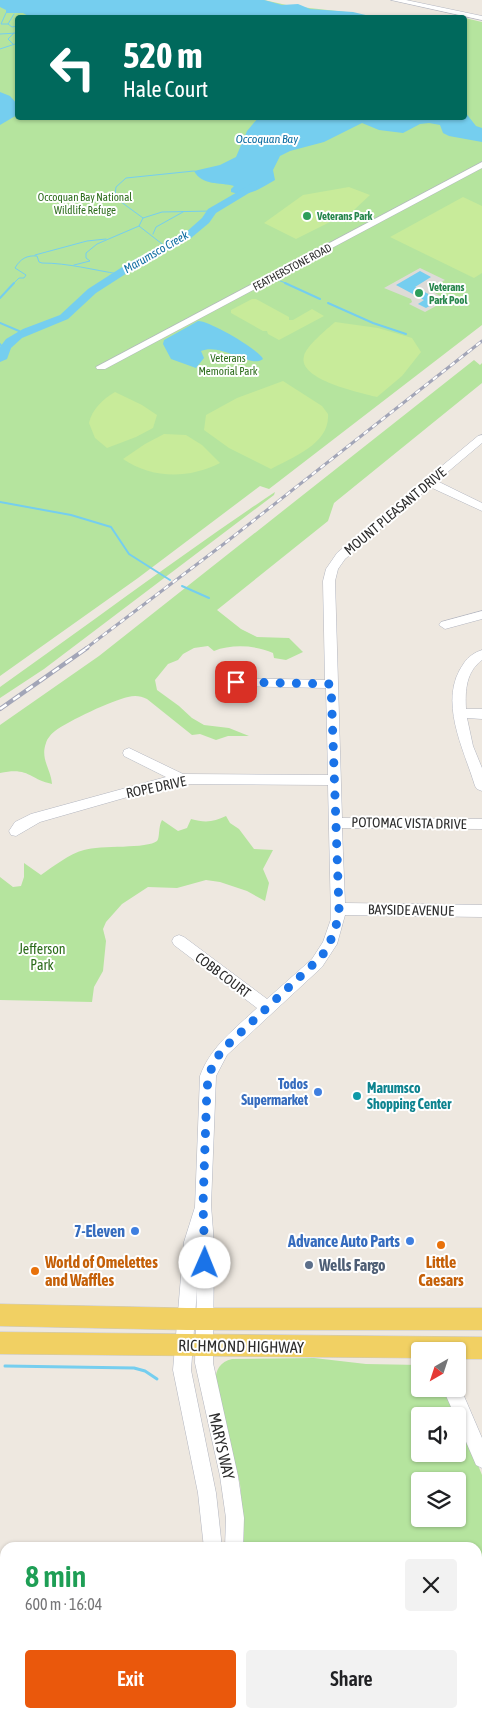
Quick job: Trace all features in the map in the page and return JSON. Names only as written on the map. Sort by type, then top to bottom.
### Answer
[{"type":"main road","name":"RICHMOND HIGHWAY","points":[[0,1315],[482,1319]]},
{"type":"main road","name":"RICHMOND HIGHWAY","points":[[0,1343],[411,1349]]},
{"type":"main road","name":"RICHMOND HIGHWAY","points":[[466,1348],[482,1348]]},
{"type":"street","points":[[395,0],[482,18]]},
{"type":"street","name":"FEATHERSTONE ROAD","points":[[101,367],[482,166]]},
{"type":"street","name":"MOUNT PLEASANT DRIVE","points":[[193,1345],[206,1244],[203,1205],[208,1076],[222,1050],[322,956],[335,932],[339,909],[331,684],[329,581],[332,569],[341,556],[482,438]]},
{"type":"street","points":[[429,482],[482,507]]},
{"type":"street","points":[[445,625],[482,615]]},
{"type":"street","points":[[482,654],[471,661],[460,682],[461,713],[467,746],[482,786]]},
{"type":"street","points":[[236,682],[331,684]]},
{"type":"street","points":[[461,713],[482,714]]},
{"type":"street","points":[[129,753],[181,780]]},
{"type":"street","name":"ROPE DRIVE","points":[[16,831],[20,826],[36,818],[144,787],[181,780],[333,780]]},
{"type":"street","name":"POTOMAC VISTA DRIVE","points":[[335,823],[482,824]]},
{"type":"street","name":"BAYSIDE AVENUE","points":[[339,909],[482,911]]},
{"type":"street","name":"COBB COURT","points":[[179,941],[268,1008]]},
{"type":"street","name":"MARYS WAY","points":[[193,1345],[182,1363],[184,1381],[201,1456],[212,1542]]},
{"type":"street","name":"MARYS WAY","points":[[193,1345],[208,1390],[225,1453],[233,1500],[234,1542]]},
{"type":"street","points":[[456,1398],[482,1459]]},
{"type":"green space","name":"Veterans Memorial Park","points":[[0,0],[264,0],[291,6],[362,15],[15,15],[15,120],[467,120],[467,18],[482,22],[482,325],[269,489],[260,486],[138,578],[0,676]]},
{"type":"green space","name":"Veterans Park","points":[[349,187],[370,195],[354,210],[296,239],[264,223],[303,195]]},
{"type":"green space","points":[[463,197],[482,206],[482,273],[474,278],[390,237]]},
{"type":"green space","points":[[252,299],[256,299],[289,317],[289,320],[293,320],[312,309],[324,316],[279,340],[268,334],[267,331],[263,331],[231,313],[231,310]]},
{"type":"green space","points":[[335,322],[378,328],[412,338],[421,352],[402,376],[377,397],[345,389],[310,372],[305,364],[304,356],[306,352],[322,333]]},
{"type":"green space","points":[[474,360],[480,365],[482,363],[482,383],[334,503],[328,521],[217,610],[241,629],[257,637],[289,638],[303,652],[286,660],[274,658],[273,653],[266,650],[251,647],[236,646],[214,651],[208,646],[194,648],[183,654],[178,660],[168,664],[155,680],[157,690],[192,718],[204,725],[229,728],[249,736],[228,736],[216,740],[200,734],[192,735],[147,699],[131,696],[112,702],[80,717],[61,727],[51,735],[44,749],[44,754],[52,784],[17,771],[0,773],[0,725],[99,656]]},
{"type":"green space","points":[[283,381],[322,406],[328,414],[323,434],[317,441],[299,454],[271,469],[229,448],[204,430],[206,415],[237,398]]},
{"type":"green space","points":[[115,392],[142,405],[157,415],[153,428],[107,448],[95,438],[89,423],[90,418],[99,405]]},
{"type":"green space","points":[[164,434],[186,435],[202,445],[220,463],[196,472],[171,474],[146,470],[134,466],[123,459]]},
{"type":"green space","points":[[275,492],[274,495],[44,669],[0,698],[0,687]]},
{"type":"green space","name":"Jefferson Park","points":[[226,816],[230,823],[239,829],[254,849],[273,850],[263,869],[269,883],[265,901],[247,891],[220,882],[206,880],[177,888],[148,887],[122,904],[106,922],[103,929],[106,941],[103,971],[94,987],[92,1002],[0,1000],[0,877],[13,887],[21,886],[24,877],[24,863],[41,875],[67,857],[84,850],[144,845],[157,841],[162,820],[178,831],[187,828],[191,819],[209,821]]},
{"type":"green space","points":[[314,1358],[366,1364],[411,1365],[411,1398],[451,1398],[454,1407],[411,1407],[411,1462],[466,1462],[466,1436],[482,1475],[482,1542],[242,1542],[243,1517],[240,1484],[215,1382],[216,1373],[224,1362],[232,1359]]},
{"type":"shaded area","points":[[420,268],[445,280],[428,289],[447,300],[425,312],[409,304],[412,302],[411,299],[384,288]]},
{"type":"water","points":[[0,0],[264,0],[282,5],[298,4],[310,9],[353,12],[366,15],[26,15],[23,13],[6,13],[6,10],[0,7]]},
{"type":"water","points":[[0,92],[10,96],[15,102],[15,116],[0,125]]},
{"type":"water","name":"Occoquan Bay","points":[[467,115],[476,126],[482,128],[482,142],[449,136],[443,133],[440,125],[429,123],[420,124],[403,133],[379,130],[362,123],[324,142],[290,151],[280,156],[273,170],[275,180],[249,193],[238,194],[231,192],[234,186],[212,183],[197,176],[194,171],[220,165],[236,157],[247,131],[256,120],[467,120]]},
{"type":"water","name":"Veterans Park Pool","points":[[420,271],[431,277],[415,287],[440,300],[426,308],[418,304],[424,300],[396,285]]},
{"type":"water","points":[[198,321],[212,325],[233,336],[253,349],[263,359],[251,361],[226,352],[209,349],[201,351],[204,358],[196,368],[171,359],[163,344],[164,340]]},
{"type":"waterway","points":[[6,13],[1,24],[8,24]]},
{"type":"waterway","points":[[8,24],[14,14]]},
{"type":"waterway","points":[[8,24],[15,26]]},
{"type":"waterway","points":[[0,34],[14,33]]},
{"type":"waterway","points":[[13,44],[8,39],[14,33]]},
{"type":"waterway","points":[[0,49],[15,44]]},
{"type":"waterway","points":[[143,218],[117,199],[115,195],[116,187],[126,178],[194,171]]},
{"type":"waterway","name":"Marumsco Creek","points":[[0,358],[3,356],[5,348],[18,336],[64,317],[92,291],[134,264],[188,236],[205,221],[212,211],[258,183]]},
{"type":"waterway","points":[[143,218],[162,212],[212,211]]},
{"type":"waterway","points":[[153,234],[156,227],[183,212]]},
{"type":"waterway","points":[[139,226],[143,218]]},
{"type":"waterway","points":[[74,265],[90,261],[86,258],[86,253],[97,244],[139,226]]},
{"type":"waterway","points":[[139,226],[166,247]]},
{"type":"waterway","points":[[35,255],[87,241],[106,239]]},
{"type":"waterway","points":[[14,283],[26,275],[15,268],[24,258],[30,256],[37,256],[39,262],[42,263],[71,265],[119,274]]},
{"type":"waterway","points":[[278,280],[288,284]]},
{"type":"waterway","points":[[0,298],[14,283]]},
{"type":"waterway","points":[[285,283],[320,299]]},
{"type":"waterway","points":[[328,303],[373,323],[406,334]]},
{"type":"waterway","points":[[0,323],[19,331],[21,333],[19,336]]},
{"type":"waterway","name":"Marumsco Creek","points":[[0,344],[4,349]]},
{"type":"waterway","points":[[0,502],[71,515],[111,527],[129,554],[170,580]]},
{"type":"waterway","points":[[182,586],[209,598]]},
{"type":"waterway","points":[[5,1366],[134,1368],[145,1371],[157,1379]]},
{"type":"railway","points":[[85,649],[225,543],[482,341]]},
{"type":"railway","points":[[0,709],[87,648]]},
{"type":"place","name":"Veterans Park","points":[[307,216]]},
{"type":"place","name":"Veterans Park Pool","points":[[419,293]]},
{"type":"place","name":"Todos Supermarket","points":[[318,1092]]},
{"type":"place","name":"Marumsco Shopping Center","points":[[357,1096]]},
{"type":"place","name":"7-Eleven","points":[[135,1231]]},
{"type":"place","name":"Advance Auto Parts","points":[[410,1241]]},
{"type":"place","name":"Little Caesars","points":[[441,1245]]},
{"type":"place","name":"Wells Fargo","points":[[309,1265]]},
{"type":"place","name":"World of Omelettes and Waffles","points":[[35,1271]]},
{"type":"route","points":[[205,1263],[206,1244],[203,1205],[208,1076],[222,1050],[317,963],[330,944],[335,932],[339,909],[331,684],[236,682]]},
{"type":"park label","name":"Occoquan Bay National Wildlife Refuge","points":[[85,203]]}]
